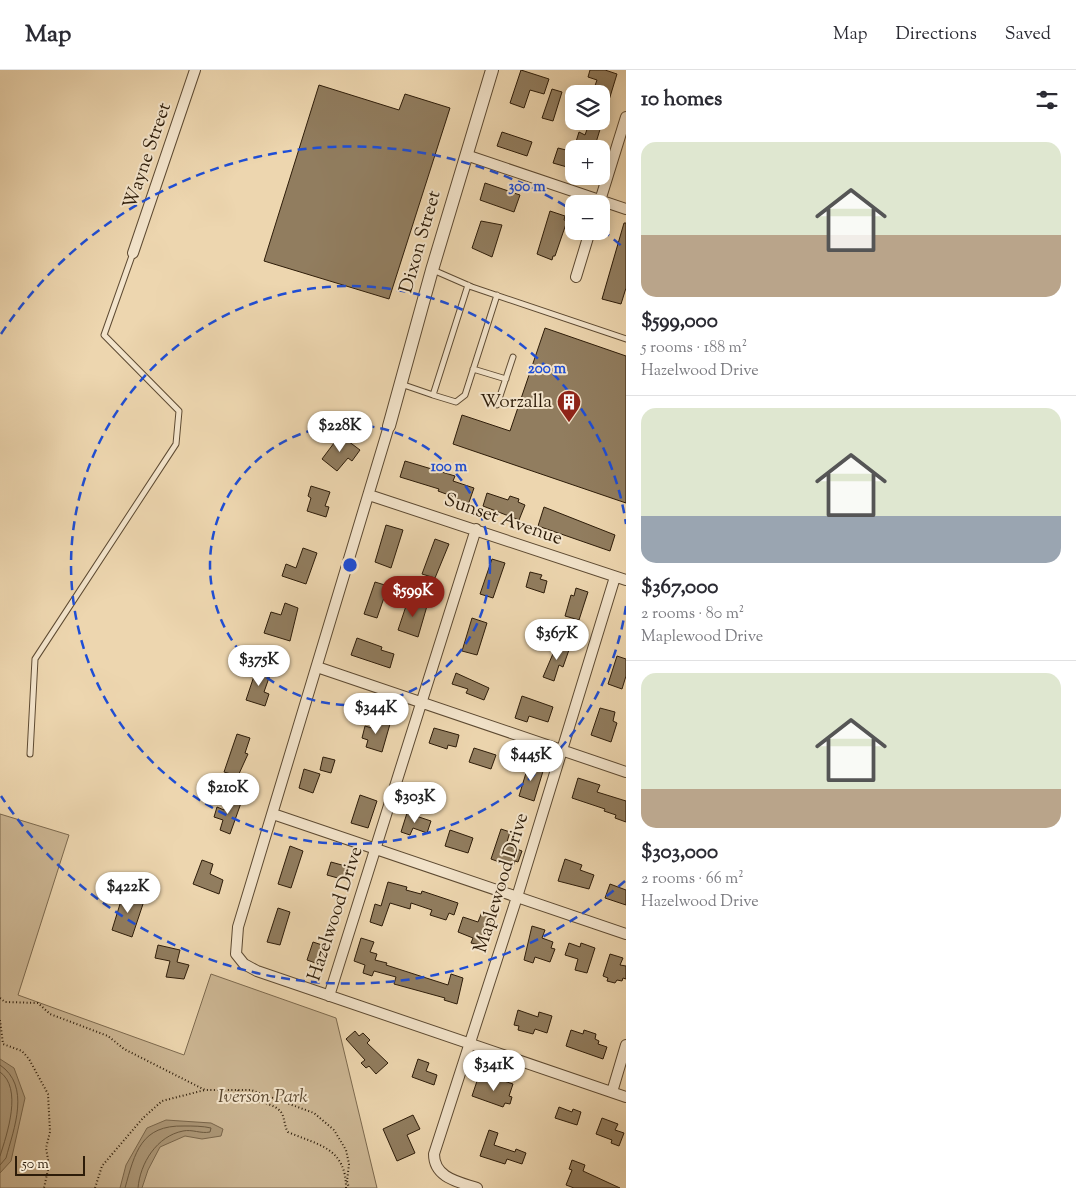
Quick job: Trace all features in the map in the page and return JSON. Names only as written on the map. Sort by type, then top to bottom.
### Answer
[{"type":"street","name":"Wayne Street","points":[[133,253],[195,70]]},
{"type":"street","name":"Dixon Street","points":[[389,426],[432,270],[492,70]]},
{"type":"street","points":[[601,195],[626,117]]},
{"type":"street","points":[[466,155],[579,195]]},
{"type":"street","points":[[610,205],[626,209]]},
{"type":"street","points":[[576,277],[587,240]]},
{"type":"street","points":[[389,426],[238,927],[236,954],[244,964],[258,971],[626,1097]]},
{"type":"street","name":"Sunset Avenue","points":[[369,495],[626,580]]},
{"type":"street","name":"Hazelwood Drive","points":[[329,996],[476,529]]},
{"type":"street","name":"Maplewood Drive","points":[[477,1188],[448,1178],[438,1169],[434,1154],[471,1044],[560,750],[615,577]]},
{"type":"street","points":[[317,667],[626,772]]},
{"type":"street","points":[[273,814],[626,934]]},
{"type":"street","points":[[612,1092],[626,1045]]},
{"type":"lane","points":[[30,754],[35,659],[176,444],[179,411],[104,335],[133,253]]},
{"type":"lane","points":[[432,270],[468,285],[626,339]]},
{"type":"lane","points":[[433,395],[468,285]]},
{"type":"lane","points":[[401,384],[456,402],[465,395],[497,295]]},
{"type":"lane","points":[[497,405],[513,357]]},
{"type":"lane","points":[[474,369],[506,379]]},
{"type":"path","points":[[0,998],[5,1002],[38,1003],[50,1014],[108,1036],[124,1049],[205,1090]]},
{"type":"path","points":[[0,1020],[3,1044],[22,1052],[29,1060],[48,1094],[50,1132],[46,1148],[49,1165],[44,1188]]},
{"type":"path","points":[[95,1188],[102,1166],[143,1118],[162,1101],[205,1090],[251,1090],[314,1113],[334,1130],[346,1150],[349,1164],[348,1188]]},
{"type":"path","points":[[238,1090],[246,1097],[277,1109],[283,1114],[288,1132],[321,1144],[330,1150],[343,1169],[348,1188]]},
{"type":"green space","name":"Iverson Park","points":[[0,814],[69,835],[18,995],[184,1055],[211,974],[336,1018],[377,1188],[0,1188]]},
{"type":"water","points":[[0,1059],[14,1068],[25,1098],[11,1161],[0,1173]]},
{"type":"water","points":[[166,1120],[211,1123],[223,1129],[221,1136],[202,1139],[185,1136],[160,1147],[148,1170],[142,1188],[120,1188],[126,1165],[147,1128]]},
{"type":"building","points":[[521,70],[549,79],[544,94],[530,90],[524,108],[510,103]]},
{"type":"building","points":[[590,70],[605,70],[617,74],[610,97],[610,85],[595,85],[597,80],[588,77]]},
{"type":"building","points":[[319,85],[399,110],[405,94],[450,108],[389,299],[264,261]]},
{"type":"building","points":[[552,89],[562,92],[553,121],[542,118]]},
{"type":"building","points":[[587,130],[600,130],[597,140],[577,140],[579,132],[585,135]]},
{"type":"building","points":[[502,132],[532,142],[527,156],[497,146]]},
{"type":"building","points":[[558,148],[565,150],[565,166],[553,163]]},
{"type":"building","points":[[485,183],[520,195],[514,212],[480,200]]},
{"type":"building","points":[[550,211],[565,216],[565,227],[555,256],[553,256],[552,260],[537,254]]},
{"type":"building","points":[[481,221],[502,225],[492,257],[472,248]]},
{"type":"building","points":[[624,223],[626,223],[626,288],[621,304],[602,299]]},
{"type":"building","name":"Worzalla","points":[[545,328],[626,356],[626,503],[453,444],[462,415],[510,431]]},
{"type":"building","points":[[340,435],[360,450],[352,461],[348,458],[337,471],[322,459]]},
{"type":"building","points":[[405,461],[455,476],[453,481],[474,488],[468,505],[457,501],[457,498],[438,491],[439,489],[400,477]]},
{"type":"building","points":[[311,486],[330,492],[325,506],[329,507],[326,517],[307,511],[311,498],[308,496]]},
{"type":"building","points":[[487,493],[508,500],[510,496],[519,499],[518,502],[525,505],[519,520],[483,506]]},
{"type":"building","points":[[544,507],[615,535],[610,551],[538,526]]},
{"type":"building","points":[[386,525],[403,530],[391,568],[375,562]]},
{"type":"building","points":[[435,539],[449,544],[435,578],[422,574]]},
{"type":"building","points":[[303,548],[317,553],[306,584],[282,576],[286,564],[296,568]]},
{"type":"building","points":[[492,559],[505,563],[493,598],[480,594]]},
{"type":"building","points":[[530,572],[542,575],[540,579],[547,581],[544,593],[526,587]]},
{"type":"building","points":[[375,582],[388,586],[377,618],[364,614]]},
{"type":"building","points":[[576,588],[588,592],[579,620],[565,616],[571,595],[574,596]]},
{"type":"building","points":[[408,600],[427,606],[418,637],[398,630]]},
{"type":"building","points":[[285,603],[298,608],[290,641],[264,633],[271,612],[281,615]]},
{"type":"building","points":[[472,618],[487,623],[477,655],[462,651]]},
{"type":"building","points":[[357,638],[382,647],[381,650],[394,654],[390,668],[351,655]]},
{"type":"building","points":[[558,642],[570,647],[563,667],[559,665],[554,681],[543,677]]},
{"type":"building","points":[[617,656],[626,659],[626,676],[622,689],[608,684]]},
{"type":"building","points":[[257,667],[271,672],[264,692],[269,694],[265,706],[246,700]]},
{"type":"building","points":[[456,673],[489,688],[484,700],[466,693],[468,689],[452,684]]},
{"type":"building","points":[[522,696],[553,707],[548,722],[529,716],[527,722],[515,718]]},
{"type":"building","points":[[600,708],[615,712],[613,721],[617,723],[611,742],[591,735]]},
{"type":"building","points":[[375,719],[390,724],[382,752],[366,747],[368,740],[362,738],[365,726],[372,728]]},
{"type":"building","points":[[434,728],[459,735],[456,747],[448,745],[447,749],[429,743]]},
{"type":"building","points":[[237,734],[250,738],[245,753],[248,754],[238,776],[224,772]]},
{"type":"building","points":[[474,748],[496,755],[491,769],[469,762]]},
{"type":"building","points":[[323,757],[335,760],[331,773],[320,770]]},
{"type":"building","points":[[529,763],[544,768],[534,801],[519,796]]},
{"type":"building","points":[[304,769],[320,774],[313,793],[299,788]]},
{"type":"building","points":[[578,778],[600,785],[597,792],[626,801],[626,822],[615,818],[616,815],[604,811],[605,809],[572,798]]},
{"type":"building","points":[[360,795],[377,801],[368,828],[351,823]]},
{"type":"building","points":[[228,798],[241,803],[230,834],[220,830],[223,820],[214,817],[217,807],[224,810]]},
{"type":"building","points":[[407,813],[431,821],[427,833],[413,828],[410,835],[401,832]]},
{"type":"building","points":[[501,829],[510,832],[506,845],[522,851],[518,862],[515,861],[513,867],[491,859]]},
{"type":"building","points":[[450,830],[473,838],[468,853],[445,846]]},
{"type":"building","points":[[290,846],[303,851],[291,888],[278,884]]},
{"type":"building","points":[[565,859],[582,865],[580,870],[594,875],[589,889],[558,881]]},
{"type":"building","points":[[202,860],[213,864],[210,874],[223,880],[219,894],[193,884]]},
{"type":"building","points":[[331,862],[349,867],[345,880],[327,875]]},
{"type":"building","points":[[388,882],[407,887],[406,890],[421,894],[422,891],[458,903],[454,915],[449,913],[446,920],[430,915],[432,910],[411,903],[410,909],[390,903],[382,926],[370,922],[375,904],[381,906]]},
{"type":"building","points":[[610,884],[626,890],[626,905],[605,898]]},
{"type":"building","points":[[124,891],[145,898],[132,937],[112,930]]},
{"type":"building","points":[[278,908],[290,912],[280,945],[267,942]]},
{"type":"building","points":[[482,912],[493,915],[480,945],[471,943],[473,938],[458,932],[463,917],[478,922]]},
{"type":"building","points":[[532,926],[545,930],[542,938],[553,942],[551,948],[555,949],[550,962],[535,957],[533,963],[524,960]]},
{"type":"building","points":[[361,938],[374,942],[370,952],[377,954],[375,960],[387,963],[386,965],[448,985],[451,974],[463,978],[457,1004],[444,1000],[445,998],[394,984],[396,977],[374,971],[372,976],[363,973],[365,965],[354,961]]},
{"type":"building","points":[[313,942],[325,946],[321,965],[307,960]]},
{"type":"building","points":[[569,943],[580,947],[581,943],[595,948],[587,973],[575,970],[578,959],[565,955]]},
{"type":"building","points":[[158,945],[180,950],[177,962],[189,965],[184,979],[166,977],[170,961],[155,958]]},
{"type":"building","points":[[610,954],[623,958],[620,965],[626,966],[626,979],[623,978],[622,981],[617,980],[615,983],[607,981],[608,978],[603,976]]},
{"type":"building","points":[[518,1010],[538,1017],[539,1012],[552,1016],[547,1033],[535,1029],[533,1034],[518,1030],[519,1026],[514,1025]]},
{"type":"building","points":[[571,1030],[583,1034],[584,1030],[596,1034],[595,1039],[599,1041],[598,1044],[607,1047],[603,1059],[566,1046]]},
{"type":"building","points":[[355,1031],[359,1036],[363,1033],[370,1040],[367,1043],[388,1063],[376,1074],[369,1066],[366,1068],[361,1063],[365,1060],[346,1039]]},
{"type":"building","points":[[418,1059],[429,1063],[426,1071],[437,1075],[434,1085],[412,1077]]},
{"type":"building","points":[[478,1078],[496,1085],[498,1079],[513,1084],[509,1096],[512,1097],[510,1104],[505,1103],[503,1107],[472,1096]]},
{"type":"building","points":[[559,1107],[572,1112],[573,1109],[581,1112],[577,1125],[555,1118]]},
{"type":"building","points":[[413,1115],[420,1129],[407,1135],[415,1153],[397,1161],[383,1129]]},
{"type":"building","points":[[602,1118],[618,1124],[615,1130],[624,1133],[619,1146],[611,1143],[612,1140],[596,1134]]},
{"type":"building","points":[[489,1130],[498,1133],[494,1145],[515,1152],[516,1149],[526,1153],[522,1164],[507,1159],[505,1164],[480,1156]]},
{"type":"building","points":[[572,1160],[585,1165],[583,1171],[620,1188],[574,1188],[566,1185],[572,1170],[569,1169]]},
{"type":"place","name":"Worzalla","points":[[569,423]]}]
